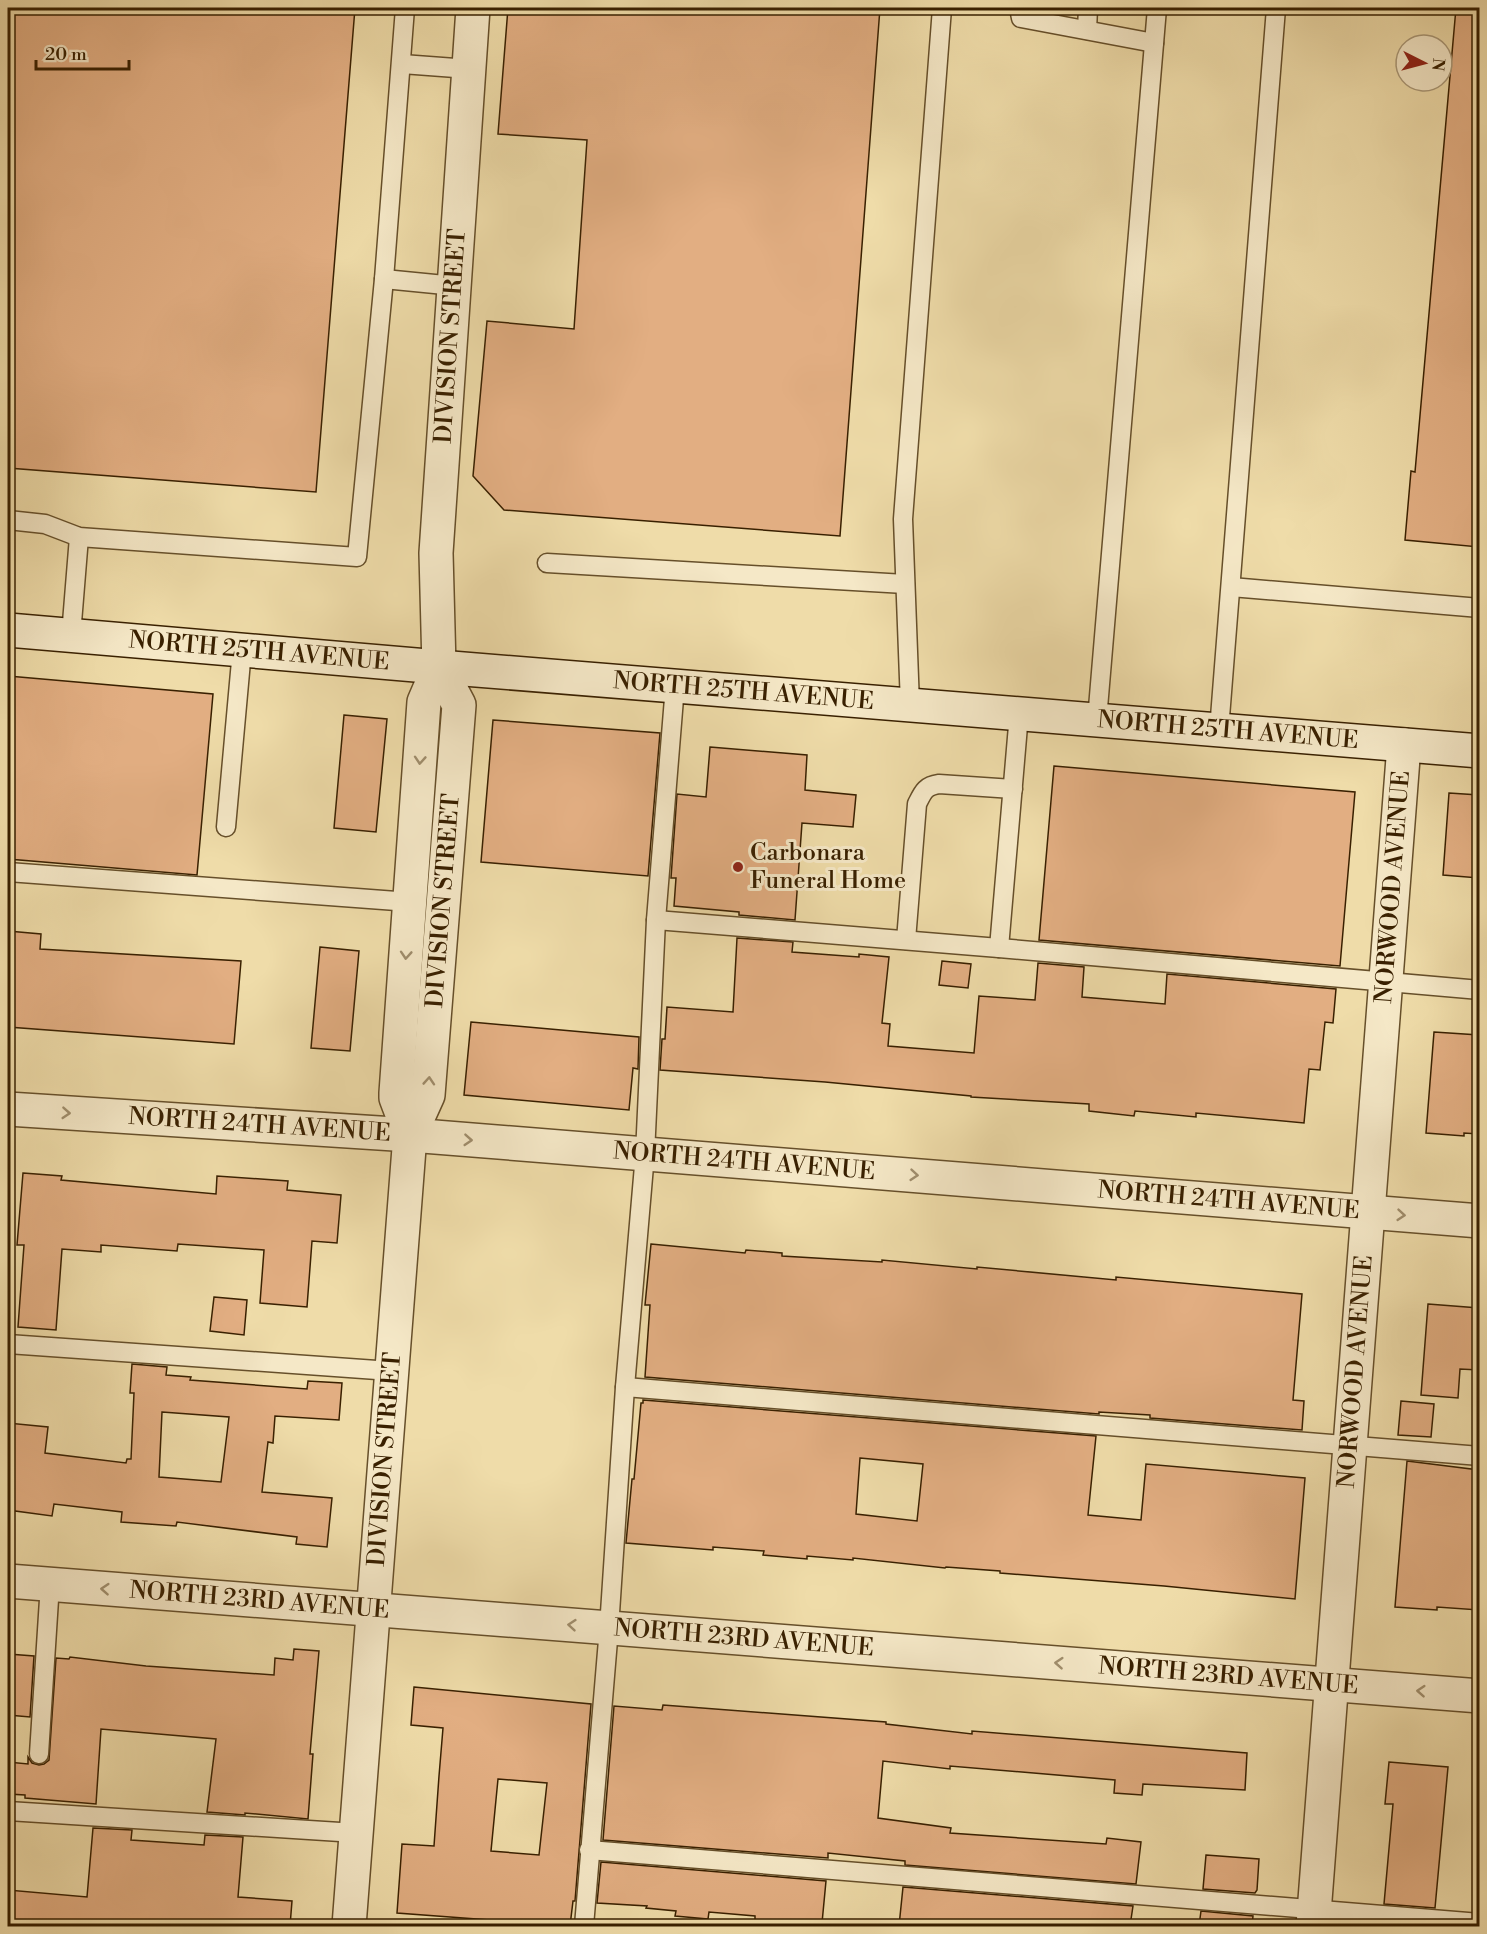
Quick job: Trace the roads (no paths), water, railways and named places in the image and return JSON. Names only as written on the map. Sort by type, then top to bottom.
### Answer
[{"type":"street","name":"DIVISION STREET","points":[[410,1135],[396,1098],[424,702],[439,667],[436,553],[473,8]]},
{"type":"street","name":"NORTH 25TH AVENUE","points":[[8,630],[1479,751]]},
{"type":"street","name":"DIVISION STREET","points":[[349,1926],[410,1135],[428,1095],[459,705],[439,667]]},
{"type":"street","name":"NORWOOD AVENUE","points":[[1314,1917],[1404,745]]},
{"type":"street","name":"NORTH 24TH AVENUE","points":[[8,1109],[410,1135],[1479,1221]]},
{"type":"street","name":"NORTH 23RD AVENUE","points":[[8,1581],[1479,1696]]},
{"type":"lane","points":[[8,520],[45,524],[79,537],[357,557],[384,279],[405,8]]},
{"type":"lane","points":[[910,705],[903,519],[942,8]]},
{"type":"lane","points":[[1087,30],[1088,8]]},
{"type":"lane","points":[[1097,720],[1157,8]]},
{"type":"lane","points":[[1219,730],[1276,8]]},
{"type":"lane","points":[[1020,13],[1087,30],[1154,43]]},
{"type":"lane","points":[[402,64],[469,69]]},
{"type":"lane","points":[[384,279],[455,286]]},
{"type":"lane","points":[[72,635],[79,537]]},
{"type":"lane","points":[[547,563],[905,584]]},
{"type":"lane","points":[[1231,587],[1479,608]]},
{"type":"lane","points":[[226,827],[242,650]]},
{"type":"lane","points":[[584,1926],[645,1154],[656,920],[675,686]]},
{"type":"lane","points":[[999,948],[1019,714]]},
{"type":"lane","points":[[906,940],[917,804],[924,790],[931,785],[939,784],[1013,789]]},
{"type":"lane","points":[[8,872],[410,902]]},
{"type":"lane","points":[[656,920],[1479,990]]},
{"type":"lane","points":[[8,1344],[391,1371]]},
{"type":"lane","points":[[625,1387],[1479,1456]]},
{"type":"lane","points":[[39,1754],[50,1584]]},
{"type":"lane","points":[[8,1811],[356,1833]]},
{"type":"lane","points":[[589,1850],[1314,1917],[1479,1923]]},
{"type":"place","name":"Carbonara Funeral Home","points":[[738,867]]}]
